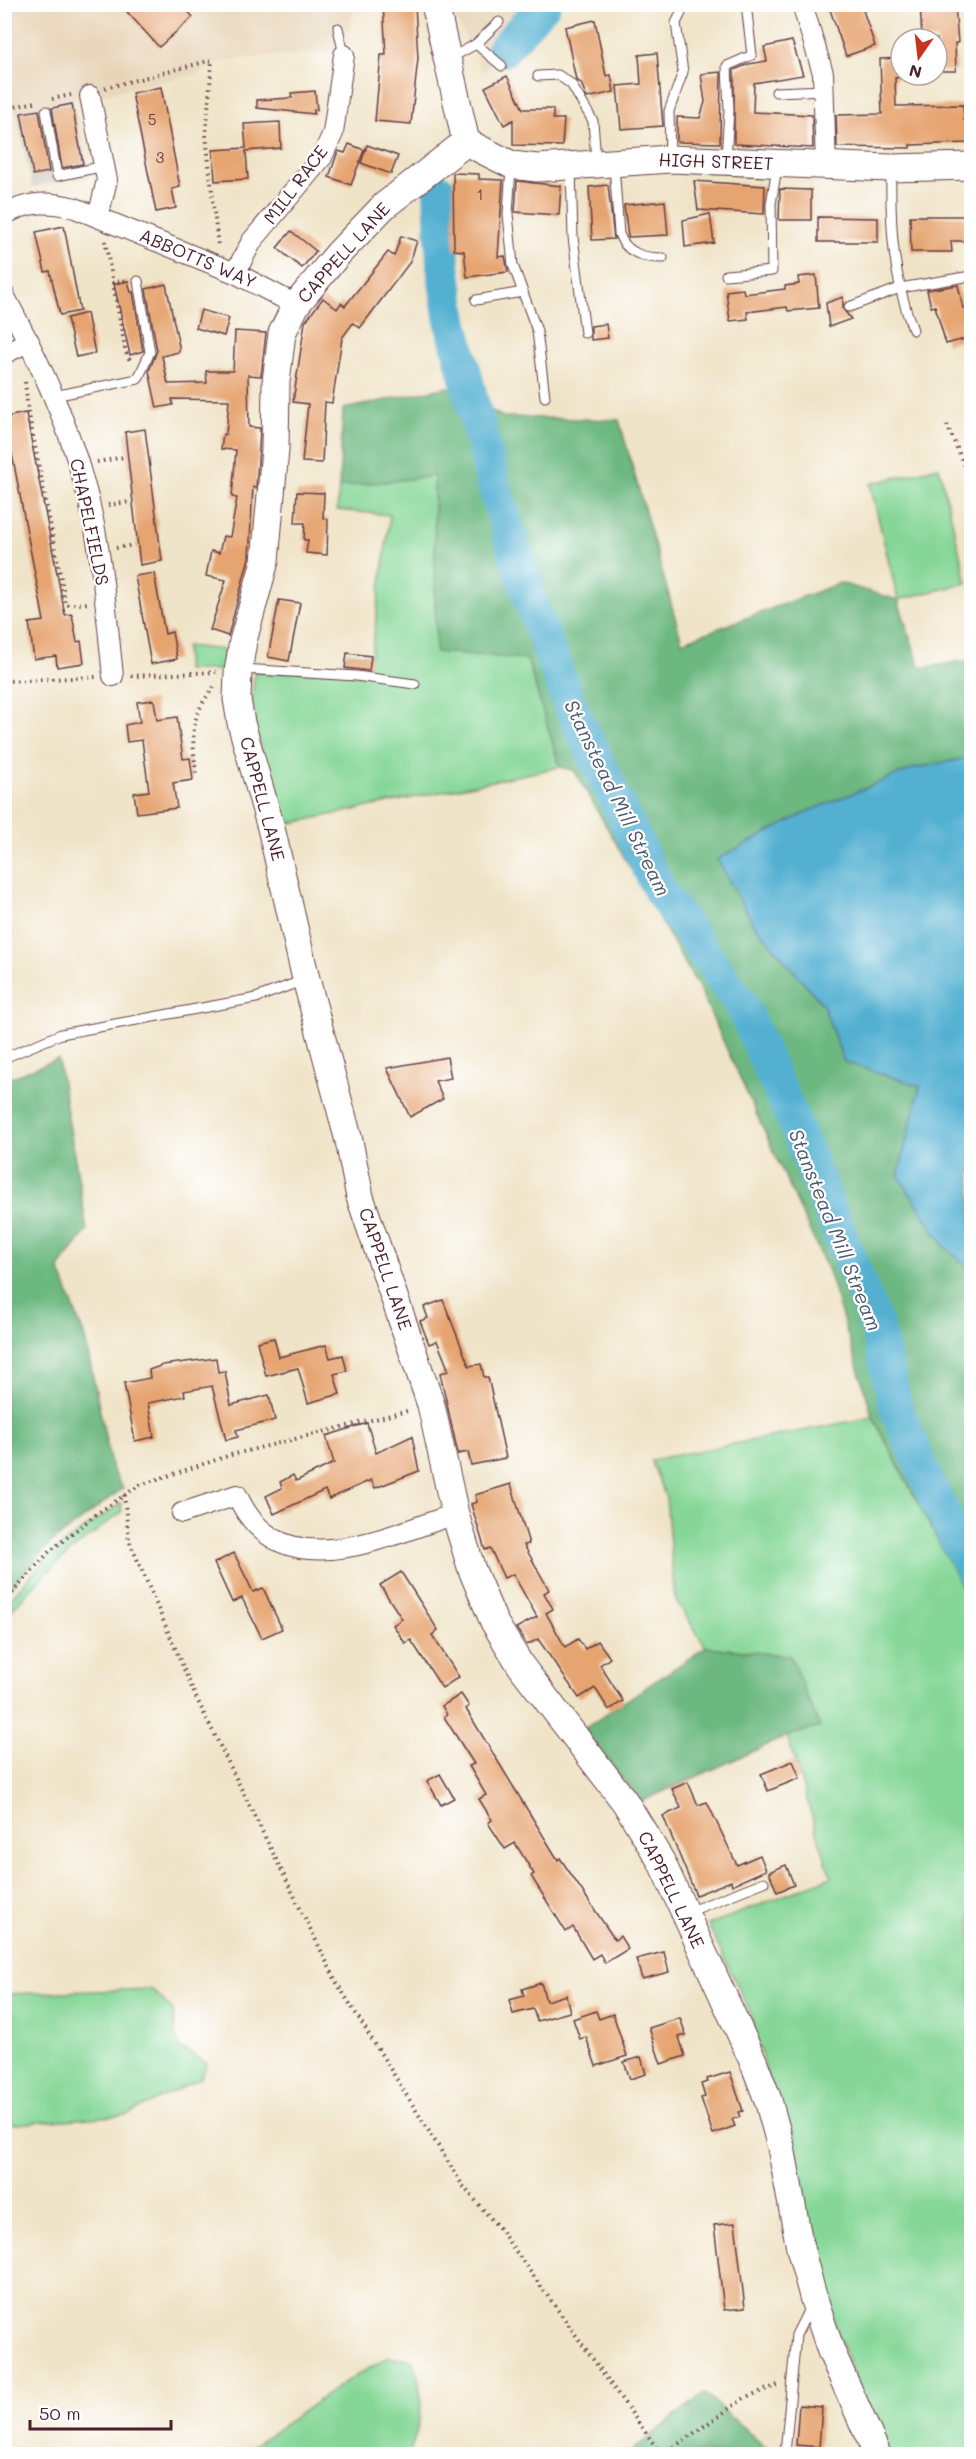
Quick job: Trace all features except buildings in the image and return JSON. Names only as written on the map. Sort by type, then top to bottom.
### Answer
[{"type":"street","points":[[435,4],[466,142]]},
{"type":"street","points":[[802,4],[822,65],[826,167]]},
{"type":"street","name":"MILL RACE","points":[[227,270],[322,157],[333,133],[344,55]]},
{"type":"street","points":[[91,93],[105,166],[106,191],[101,226]]},
{"type":"street","name":"HIGH STREET","points":[[466,142],[512,165],[537,168],[670,159],[826,167],[972,166]]},
{"type":"street","name":"CAPPELL LANE","points":[[466,142],[384,206],[338,254],[296,305],[282,333],[276,382],[275,450],[265,561],[243,641],[238,673],[241,723],[271,828],[306,979],[344,1120],[360,1197],[431,1405],[455,1514],[472,1570],[494,1622],[521,1666],[634,1816],[661,1861],[768,2100],[814,2300],[831,2351],[877,2454]]},
{"type":"street","name":"ABBOTTS WAY","points":[[4,215],[26,205],[50,202],[101,226],[227,270],[296,305]]},
{"type":"street","name":"CHAPELFIELDS","points":[[4,294],[17,347],[54,396],[85,484],[102,579],[113,676]]},
{"type":"street","points":[[182,1512],[237,1495],[246,1515],[263,1532],[297,1548],[323,1552],[372,1541],[455,1514]]},
{"type":"lane","points":[[670,159],[669,111],[683,72],[676,23],[683,9],[691,4]]},
{"type":"lane","points":[[726,162],[729,110],[727,66],[752,55],[746,4]]},
{"type":"lane","points":[[449,59],[476,44],[498,22]]},
{"type":"lane","points":[[338,28],[344,55]]},
{"type":"lane","points":[[476,44],[502,66]]},
{"type":"lane","points":[[538,76],[551,73],[562,76],[571,84],[593,121],[594,164],[573,237],[585,333]]},
{"type":"lane","points":[[776,92],[824,90]]},
{"type":"lane","points":[[45,111],[57,176],[105,166]]},
{"type":"lane","points":[[594,164],[622,242],[628,249],[638,254],[663,258]]},
{"type":"lane","points":[[726,275],[772,271],[771,204],[778,164]]},
{"type":"lane","points":[[512,165],[508,214],[513,265],[537,331],[545,397]]},
{"type":"lane","points":[[891,168],[890,228],[900,288],[913,330]]},
{"type":"lane","points":[[849,307],[900,288],[971,276]]},
{"type":"lane","points":[[54,396],[138,379],[150,352],[138,281]]},
{"type":"lane","points":[[476,300],[523,292]]},
{"type":"lane","points":[[238,673],[356,676],[415,684]]},
{"type":"lane","points":[[4,1058],[61,1034],[256,998],[306,979]]},
{"type":"lane","points":[[685,1914],[764,1882]]},
{"type":"lane","points":[[785,2454],[790,2380],[796,2335],[814,2300]]},
{"type":"path","points":[[48,100],[91,93],[212,60],[208,80],[206,135],[227,270]]},
{"type":"path","points":[[4,109],[37,102]]},
{"type":"path","points":[[101,226],[126,353],[138,379]]},
{"type":"path","points":[[112,283],[126,280]]},
{"type":"path","points":[[17,347],[24,367],[28,410],[66,605],[90,603]]},
{"type":"path","points":[[947,425],[972,483]]},
{"type":"path","points":[[92,463],[124,457]]},
{"type":"path","points":[[103,506],[130,502]]},
{"type":"path","points":[[111,549],[134,545]]},
{"type":"path","points":[[196,773],[192,742],[194,718],[216,686],[238,673]]},
{"type":"path","points":[[4,1602],[49,1552],[124,1495],[158,1478],[231,1455],[431,1405]]},
{"type":"path","points":[[124,1495],[129,1540],[195,1695],[337,1983],[463,2186],[498,2228],[662,2454],[746,2397],[790,2380]]},
{"type":"shaded area","points":[[5,5],[354,5],[348,50],[224,60],[197,74],[5,115]]},
{"type":"shaded area","points":[[449,5],[536,5],[483,72]]},
{"type":"shaded area","points":[[72,101],[89,176],[32,187],[17,112]]},
{"type":"green space","points":[[448,387],[503,417],[619,420],[682,642],[840,583],[898,600],[920,668],[971,660],[971,757],[912,769],[753,923],[823,1005],[844,1062],[920,1086],[898,1175],[945,1247],[971,1270],[971,1604],[873,1417],[828,1271],[699,988],[574,770],[560,767],[527,659],[436,652],[434,476],[339,487],[343,409]]},
{"type":"green space","points":[[939,467],[967,583],[898,600],[870,484]]},
{"type":"green space","points":[[434,476],[436,651],[527,659],[560,767],[277,826],[251,707],[255,666],[322,670],[345,668],[347,653],[371,656],[390,515],[337,510],[339,487]]},
{"type":"green space","points":[[186,646],[225,650],[222,670],[186,670]]},
{"type":"green space","points":[[58,1059],[87,1230],[59,1268],[85,1338],[112,1470],[123,1488],[51,1543],[5,1593],[5,1080]]},
{"type":"green space","points":[[873,1417],[971,1604],[971,2454],[889,2454],[860,2394],[826,2300],[814,2245],[749,2010],[708,1925],[831,1877],[787,1736],[819,1727],[790,1656],[706,1647],[675,1599],[666,1498],[651,1460]]},
{"type":"green space","points":[[121,1503],[122,1512],[60,1561],[31,1588],[5,1618],[5,1604],[52,1552]]},
{"type":"green space","points":[[706,1647],[790,1656],[820,1727],[787,1736],[640,1802],[584,1729]]},
{"type":"green space","points":[[151,1989],[173,2010],[175,2034],[180,2048],[207,2063],[201,2078],[126,2115],[5,2125],[5,1994]]},
{"type":"green space","points":[[389,2357],[413,2361],[420,2386],[421,2408],[409,2454],[242,2454],[345,2382]]},
{"type":"green space","points":[[704,2393],[773,2454],[628,2454]]},
{"type":"water","points":[[972,757],[971,1270],[945,1247],[898,1175],[920,1086],[844,1062],[823,1005],[753,923],[717,859],[807,812],[912,769]]},
{"type":"waterway","points":[[503,50],[544,4]]},
{"type":"waterway","name":"Stanstead Mill Stream","points":[[440,191],[443,265],[450,316],[494,486],[531,602],[569,703],[660,891],[741,1004],[797,1129],[876,1324],[897,1411],[934,1495],[972,1570]]}]
